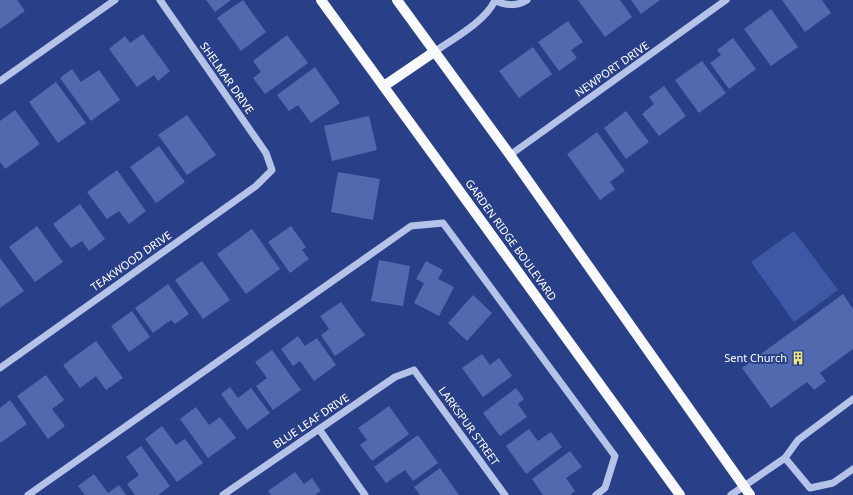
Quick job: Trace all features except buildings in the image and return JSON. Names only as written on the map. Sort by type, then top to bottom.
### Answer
[{"type":"main road","name":"GARDEN RIDGE BOULEVARD","points":[[321,0],[680,495]]},
{"type":"main road","points":[[396,0],[510,155],[747,491]]},
{"type":"main road","points":[[384,86],[434,52]]},
{"type":"street","points":[[0,81],[116,0]]},
{"type":"street","name":"SHELMAR DRIVE","points":[[160,0],[266,153],[272,170]]},
{"type":"street","points":[[434,52],[478,21],[488,12],[495,1],[508,6],[522,3],[527,0]]},
{"type":"street","name":"NEWPORT DRIVE","points":[[510,155],[726,0]]},
{"type":"street","name":"TEAKWOOD DRIVE","points":[[0,368],[256,186],[272,170]]},
{"type":"street","points":[[28,495],[411,226],[443,223],[615,456],[606,488],[596,495]]},
{"type":"street","name":"BLUE LEAF DRIVE","points":[[223,495],[395,377],[414,370]]},
{"type":"street","name":"LARKSPUR STREET","points":[[414,370],[505,495]]},
{"type":"street","points":[[731,495],[747,491],[785,458],[798,440],[853,399]]},
{"type":"street","points":[[319,429],[365,495]]},
{"type":"street","points":[[785,458],[810,488],[833,483],[853,469]]},
{"type":"street","points":[[232,488],[237,495]]},
{"type":"shaded area","points":[[794,231],[838,290],[794,322],[751,262]]},
{"type":"place","name":"Sent Church","points":[[798,358]]}]
